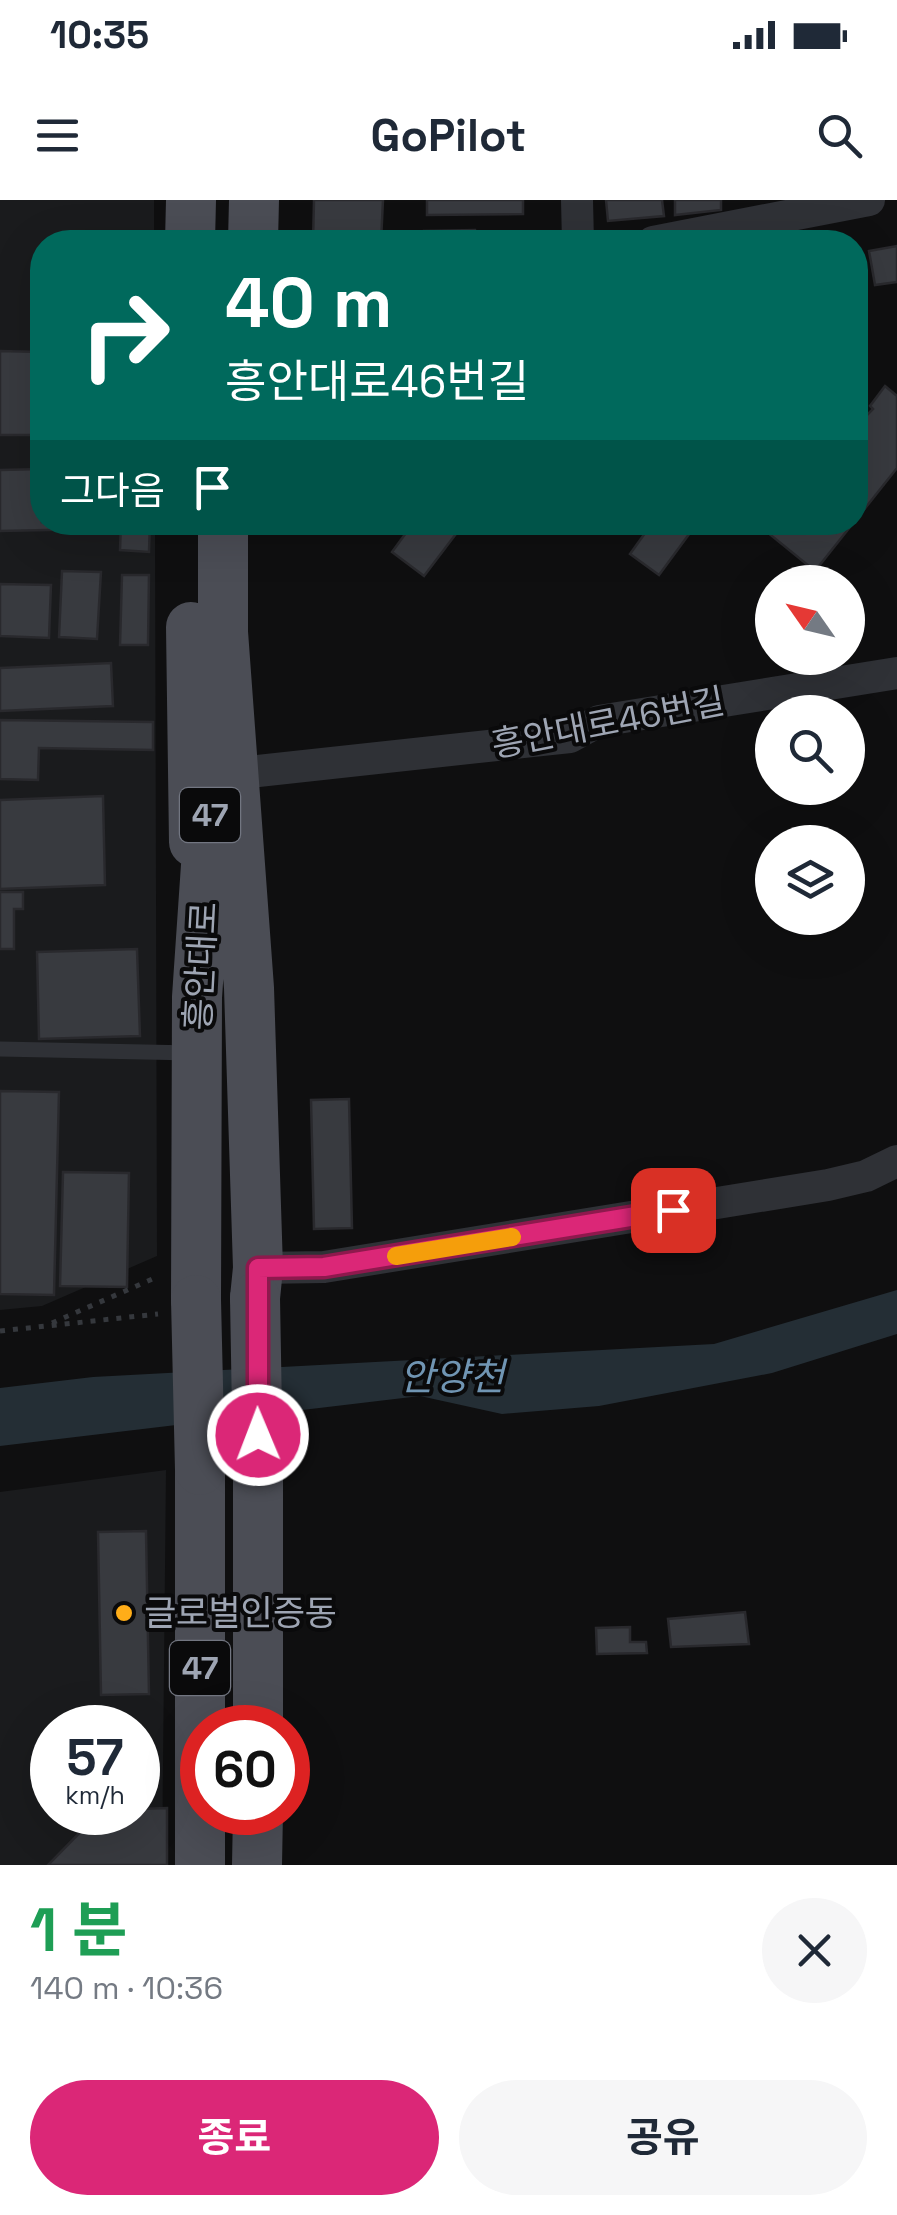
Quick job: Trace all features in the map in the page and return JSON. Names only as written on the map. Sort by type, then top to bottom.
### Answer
[{"type":"main road","points":[[190,230],[191,200]]},
{"type":"main road","points":[[223,200],[223,230]]},
{"type":"main road","points":[[253,230],[254,200]]},
{"type":"main road","points":[[191,535],[196,997]]},
{"type":"main road","name":"흥안대로","points":[[222,535],[223,632],[249,988],[256,1283]]},
{"type":"main road","points":[[249,988],[258,770],[256,535]]},
{"type":"main road","name":"흥안대로","points":[[196,1280],[196,997],[223,632]]},
{"type":"main road","name":"47","points":[[196,1280],[200,1865]]},
{"type":"main road","name":"47","points":[[256,1283],[258,1705]]},
{"type":"main road","points":[[258,1835],[258,1865]]},
{"type":"street","points":[[577,200],[578,230]]},
{"type":"street","points":[[715,230],[869,200]]},
{"type":"street","name":"흥안대로46번길","points":[[258,770],[570,738],[599,721],[897,674]]},
{"type":"street","points":[[256,1283],[324,1267],[828,1185],[866,1176],[897,1161]]},
{"type":"lane","points":[[0,1049],[196,1053]]},
{"type":"path","points":[[46,1326],[196,1280]]},
{"type":"shaded area","points":[[0,200],[154,200],[154,230],[30,230],[30,535],[155,535],[157,1256],[42,1306],[0,1310]]},
{"type":"shaded area","points":[[166,1470],[162,1865],[0,1865],[0,1492]]},
{"type":"water","name":"안양천","points":[[897,1290],[897,1334],[772,1373],[599,1406],[502,1414],[420,1396],[0,1446],[0,1388],[93,1377],[714,1344]]},
{"type":"building","points":[[314,200],[383,200],[382,230],[313,230]]},
{"type":"building","points":[[427,200],[523,200],[523,214],[427,215]]},
{"type":"building","points":[[606,200],[662,200],[664,216],[608,221]]},
{"type":"building","points":[[675,200],[721,200],[721,210],[675,215]]},
{"type":"building","points":[[897,246],[897,282],[875,285],[869,251]]},
{"type":"building","points":[[0,351],[30,352],[30,435],[0,435]]},
{"type":"building","points":[[885,386],[897,396],[897,468],[868,505],[868,414],[873,409],[870,406]]},
{"type":"building","points":[[30,469],[30,530],[0,531],[0,470]]},
{"type":"building","points":[[121,535],[150,535],[149,552],[120,550]]},
{"type":"building","points":[[404,535],[455,535],[424,576],[392,552]]},
{"type":"building","points":[[644,535],[688,535],[659,575],[630,554]]},
{"type":"building","points":[[771,535],[844,535],[820,565],[808,565]]},
{"type":"building","points":[[62,571],[101,572],[97,639],[59,637]]},
{"type":"building","points":[[122,575],[149,575],[148,645],[120,645]]},
{"type":"building","points":[[0,584],[51,585],[49,638],[0,636]]},
{"type":"building","points":[[111,663],[113,706],[0,711],[0,668]]},
{"type":"building","points":[[0,720],[153,722],[153,750],[39,748],[38,780],[0,779]]},
{"type":"building","points":[[103,796],[105,885],[0,889],[0,800]]},
{"type":"building","points":[[0,892],[23,892],[23,909],[14,909],[14,949],[0,949]]},
{"type":"building","points":[[137,949],[140,1036],[39,1039],[37,952]]},
{"type":"building","points":[[0,1091],[59,1092],[54,1295],[0,1294]]},
{"type":"building","points":[[349,1099],[352,1228],[314,1229],[311,1100]]},
{"type":"building","points":[[63,1172],[129,1173],[127,1287],[60,1286]]},
{"type":"building","name":"글로벌인증동","points":[[146,1531],[149,1694],[101,1695],[98,1532]]},
{"type":"building","points":[[745,1612],[749,1644],[671,1647],[668,1619]]},
{"type":"building","points":[[630,1627],[630,1642],[646,1642],[647,1653],[597,1654],[596,1628]]},
{"type":"building","points":[[160,1808],[167,1808],[167,1865],[48,1865],[77,1835],[160,1835]]},
{"type":"slow traffic","points":[[396,1256],[512,1237]]},
{"type":"place","name":"글로벌인증동","points":[[124,1613]]},
{"type":"route","points":[[258,1435],[258,1268],[324,1267],[673,1210]]}]
